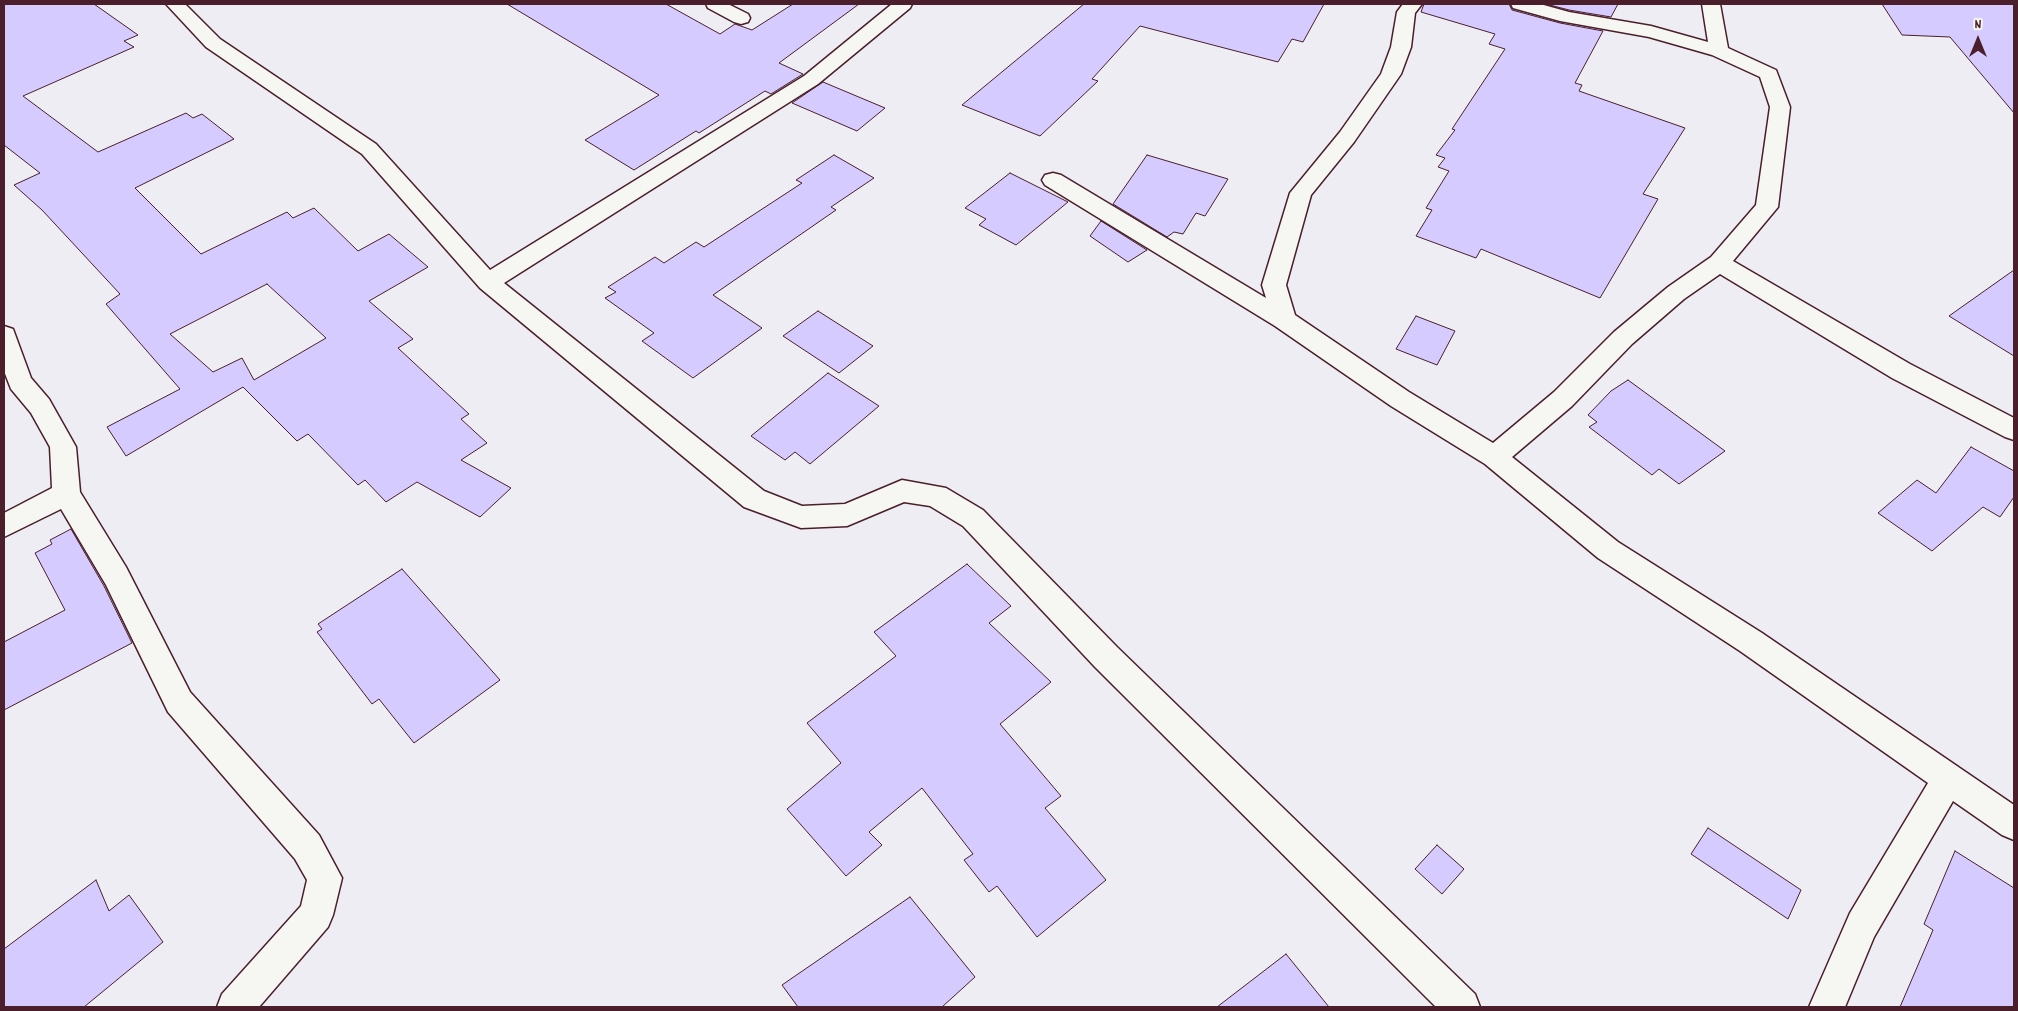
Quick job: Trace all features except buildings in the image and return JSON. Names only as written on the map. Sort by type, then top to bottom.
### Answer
[{"type":"street","points":[[175,4],[213,43],[369,149],[488,282],[754,499],[800,517],[847,515],[902,491],[936,496],[973,518],[1106,657],[1462,1007]]},
{"type":"street","points":[[715,4],[741,18]]},
{"type":"street","points":[[488,282],[811,80],[902,4]]},
{"type":"street","points":[[1284,320],[1274,284],[1301,193],[1347,137],[1391,74],[1402,47],[1406,12],[1413,4]]},
{"type":"street","points":[[1494,457],[1563,399],[1630,331],[1676,293],[1719,263],[1767,207],[1780,107],[1768,74],[1719,50],[1651,32],[1568,17],[1520,4]]},
{"type":"street","points":[[1711,4],[1719,50]]},
{"type":"street","points":[[1052,180],[1284,320],[1400,399],[1494,457],[1608,550],[1751,642],[2014,824]]},
{"type":"street","points":[[1719,263],[1901,371],[2014,430]]},
{"type":"street","points":[[4,335],[20,382],[40,406],[63,447],[66,494],[116,576],[179,702],[307,847],[325,878],[316,915],[235,1007]]},
{"type":"street","points":[[4,526],[66,494]]},
{"type":"street","points":[[1827,1007],[1862,925],[1948,778]]}]
